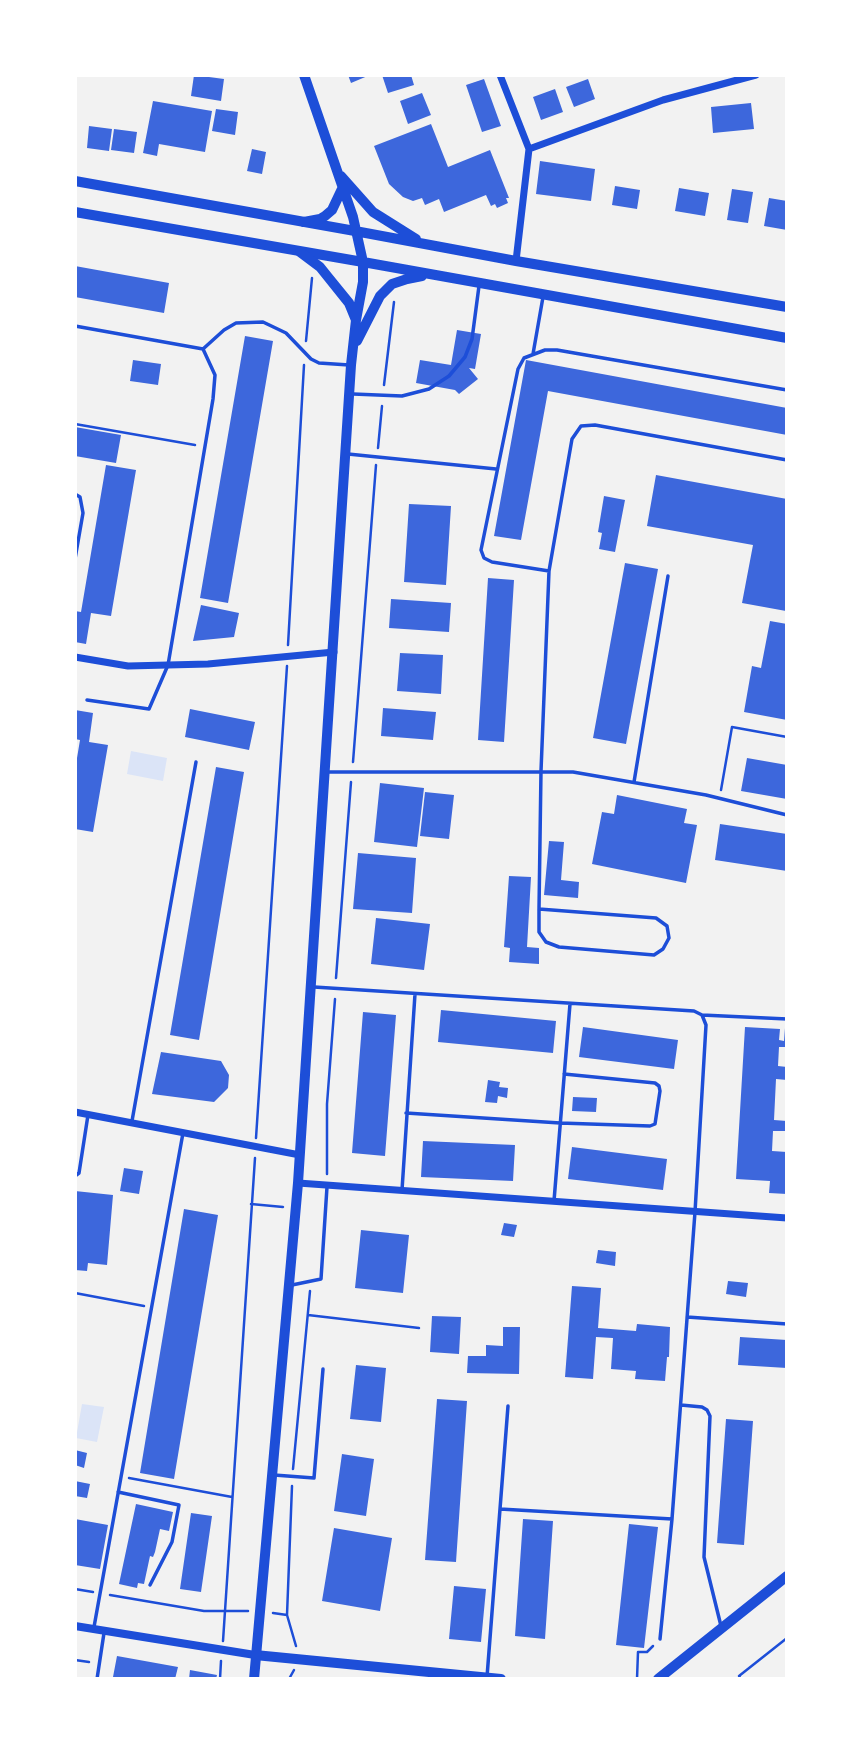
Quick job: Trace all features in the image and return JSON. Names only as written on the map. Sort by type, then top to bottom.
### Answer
[{"type":"main road","points":[[254,1679],[298,1183],[351,365],[363,282],[363,262],[355,231],[304,75]]},
{"type":"main road","points":[[337,171],[373,212],[425,244]]},
{"type":"main road","points":[[75,181],[787,307]]},
{"type":"main road","points":[[304,222],[320,219],[332,210],[342,189]]},
{"type":"main road","points":[[75,212],[787,338]]},
{"type":"main road","points":[[300,252],[320,267],[349,303],[356,320]]},
{"type":"main road","points":[[354,347],[372,309],[392,284],[431,275]]},
{"type":"main road","points":[[657,1679],[787,1576]]},
{"type":"main road","points":[[255,1655],[501,1679]]},
{"type":"street","points":[[500,75],[529,149],[516,261]]},
{"type":"street","points":[[529,149],[663,100],[756,75]]},
{"type":"street","points":[[75,657],[128,666],[208,664],[334,652]]},
{"type":"street","points":[[75,1112],[300,1155]]},
{"type":"street","points":[[298,1183],[787,1218]]},
{"type":"street","points":[[75,1626],[255,1655]]},
{"type":"lane","points":[[350,393],[402,396],[429,389],[449,376],[465,357],[472,339],[480,284]]},
{"type":"lane","points":[[533,354],[544,295]]},
{"type":"lane","points":[[203,349],[236,323],[263,322],[286,333],[311,359],[320,363],[351,365]]},
{"type":"lane","points":[[75,326],[203,349]]},
{"type":"lane","points":[[87,700],[149,709],[168,665],[215,374],[203,349]]},
{"type":"lane","points":[[549,572],[492,562],[484,558],[481,550],[518,369],[524,358],[557,350],[787,390]]},
{"type":"lane","points":[[540,909],[656,918],[667,926],[669,938],[663,949],[654,955],[559,947],[546,942],[539,932],[541,771],[549,572],[572,439],[581,426],[595,425],[787,460]]},
{"type":"lane","points":[[346,454],[496,469]]},
{"type":"lane","points":[[75,494],[80,497],[83,513],[75,559]]},
{"type":"lane","points":[[634,782],[668,576]]},
{"type":"lane","points":[[131,1123],[196,762]]},
{"type":"lane","points":[[326,772],[573,772],[719,799],[787,815]]},
{"type":"lane","points":[[312,987],[787,1019]]},
{"type":"lane","points":[[402,1190],[415,994]]},
{"type":"lane","points":[[554,1202],[570,1004]]},
{"type":"lane","points":[[660,1639],[672,1519],[695,1212],[706,1025],[702,1015]]},
{"type":"lane","points":[[406,1113],[560,1123],[655,1124],[660,1091],[655,1083],[564,1074]]},
{"type":"lane","points":[[75,1176],[79,1173],[88,1115]]},
{"type":"lane","points":[[94,1629],[183,1133]]},
{"type":"lane","points":[[289,1285],[321,1279],[327,1185]]},
{"type":"lane","points":[[687,1317],[787,1324]]},
{"type":"lane","points":[[272,1474],[314,1478],[323,1369]]},
{"type":"lane","points":[[681,1405],[702,1407],[710,1416],[704,1558],[722,1629]]},
{"type":"lane","points":[[487,1678],[508,1406]]},
{"type":"lane","points":[[118,1492],[179,1505],[172,1542],[150,1585]]},
{"type":"lane","points":[[500,1509],[672,1519]]},
{"type":"lane","points":[[97,1679],[104,1631]]},
{"type":"path","points":[[220,1679],[312,275]]},
{"type":"path","points":[[327,1185],[327,1104],[352,772],[377,457],[394,302]]},
{"type":"path","points":[[75,424],[205,447]]},
{"type":"path","points":[[719,799],[732,727],[787,737]]},
{"type":"path","points":[[75,1293],[151,1307]]},
{"type":"path","points":[[308,1315],[419,1328]]},
{"type":"path","points":[[121,1476],[232,1497]]},
{"type":"path","points":[[75,1589],[204,1611],[225,1609],[287,1615]]},
{"type":"path","points":[[741,1679],[739,1676],[787,1638]]},
{"type":"path","points":[[637,1679],[638,1652],[647,1652]]},
{"type":"shaded area","points":[[131,751],[167,758],[163,781],[127,774]]},
{"type":"shaded area","points":[[82,1404],[104,1407],[97,1442],[76,1438]]},
{"type":"building","points":[[194,75],[224,79],[221,101],[191,96]]},
{"type":"building","points":[[348,75],[370,75],[351,83]]},
{"type":"building","points":[[382,75],[411,75],[414,85],[388,93]]},
{"type":"building","points":[[484,79],[501,126],[482,132],[466,85]]},
{"type":"building","points":[[588,79],[595,99],[574,107],[566,87]]},
{"type":"building","points":[[555,89],[563,112],[541,120],[533,97]]},
{"type":"building","points":[[422,93],[431,115],[408,124],[400,101]]},
{"type":"building","points":[[153,101],[212,111],[205,152],[159,144],[157,156],[143,153]]},
{"type":"building","points":[[751,103],[754,129],[713,133],[711,107]]},
{"type":"building","points":[[216,109],[238,112],[235,135],[212,131]]},
{"type":"building","points":[[431,124],[448,167],[490,150],[509,198],[506,198],[508,203],[497,208],[495,204],[491,206],[486,195],[444,212],[439,199],[425,205],[422,198],[413,201],[403,197],[389,184],[374,146]]},
{"type":"building","points":[[89,126],[112,129],[109,151],[87,148]]},
{"type":"building","points":[[114,129],[137,132],[134,153],[111,150]]},
{"type":"building","points":[[252,149],[266,152],[262,174],[247,171]]},
{"type":"building","points":[[540,161],[595,169],[591,201],[536,194]]},
{"type":"building","points":[[615,186],[640,190],[637,209],[612,205]]},
{"type":"building","points":[[679,188],[709,193],[705,216],[675,211]]},
{"type":"building","points":[[732,189],[753,192],[748,223],[727,220]]},
{"type":"building","points":[[769,198],[787,201],[787,230],[764,226]]},
{"type":"building","points":[[75,266],[169,283],[164,313],[75,297]]},
{"type":"building","points":[[457,330],[481,334],[475,369],[469,368],[478,379],[459,394],[455,390],[416,383],[420,360],[451,365]]},
{"type":"building","points":[[245,336],[273,341],[228,603],[200,598]]},
{"type":"building","points":[[133,360],[161,364],[158,385],[130,381]]},
{"type":"building","points":[[526,360],[787,408],[787,435],[548,391],[521,540],[494,536]]},
{"type":"building","points":[[75,427],[121,435],[116,463],[75,456]]},
{"type":"building","points":[[106,465],[136,470],[111,616],[91,613],[86,644],[75,642],[75,611],[81,612]]},
{"type":"building","points":[[656,475],[787,499],[786,611],[742,603],[753,545],[647,526]]},
{"type":"building","points":[[604,496],[625,500],[615,552],[599,549],[602,533],[598,532]]},
{"type":"building","points":[[409,504],[451,506],[446,585],[404,582]]},
{"type":"building","points":[[625,563],[658,569],[626,744],[593,738]]},
{"type":"building","points":[[488,578],[514,580],[504,742],[478,740]]},
{"type":"building","points":[[391,599],[451,603],[449,632],[389,628]]},
{"type":"building","points":[[201,605],[239,613],[234,637],[193,641]]},
{"type":"building","points":[[770,621],[787,624],[787,720],[744,712],[752,666],[761,668]]},
{"type":"building","points":[[400,653],[443,655],[441,694],[397,691]]},
{"type":"building","points":[[383,708],[436,712],[433,740],[381,736]]},
{"type":"building","points":[[190,709],[255,722],[249,750],[185,737]]},
{"type":"building","points":[[75,710],[93,713],[89,742],[108,745],[93,832],[75,829],[75,770],[80,740],[75,739]]},
{"type":"building","points":[[747,758],[787,765],[787,799],[741,791]]},
{"type":"building","points":[[216,767],[244,772],[199,1040],[170,1035]]},
{"type":"building","points":[[380,783],[424,788],[417,847],[374,842]]},
{"type":"building","points":[[425,792],[454,795],[449,839],[420,836]]},
{"type":"building","points":[[617,795],[687,809],[684,823],[697,825],[686,883],[592,864],[602,812],[614,814]]},
{"type":"building","points":[[720,824],[787,834],[787,871],[715,860]]},
{"type":"building","points":[[549,841],[564,842],[561,880],[579,882],[578,898],[544,895]]},
{"type":"building","points":[[358,853],[416,858],[412,913],[353,909]]},
{"type":"building","points":[[509,876],[531,877],[527,947],[539,948],[539,964],[509,962],[510,948],[504,947]]},
{"type":"building","points":[[376,918],[430,924],[424,970],[371,964]]},
{"type":"building","points":[[441,1010],[556,1021],[553,1053],[438,1042]]},
{"type":"building","points":[[363,1012],[396,1015],[385,1156],[352,1153]]},
{"type":"building","points":[[583,1027],[678,1040],[674,1069],[579,1057]]},
{"type":"building","points":[[745,1027],[780,1029],[779,1040],[784,1041],[787,1028],[787,1047],[779,1047],[778,1066],[787,1067],[787,1080],[776,1079],[774,1120],[787,1121],[787,1131],[773,1131],[772,1151],[787,1152],[787,1194],[769,1193],[770,1181],[736,1179]]},
{"type":"building","points":[[161,1052],[221,1061],[229,1075],[228,1088],[214,1102],[152,1094]]},
{"type":"building","points":[[488,1080],[500,1082],[499,1087],[508,1088],[507,1098],[498,1096],[497,1103],[485,1102]]},
{"type":"building","points":[[573,1097],[597,1098],[596,1112],[572,1111]]},
{"type":"building","points":[[423,1141],[515,1145],[513,1181],[421,1177]]},
{"type":"building","points":[[572,1147],[667,1159],[663,1190],[568,1179]]},
{"type":"building","points":[[124,1168],[143,1171],[139,1194],[120,1191]]},
{"type":"building","points":[[75,1191],[113,1195],[107,1265],[88,1263],[87,1271],[75,1270]]},
{"type":"building","points":[[184,1209],[218,1215],[174,1479],[140,1473]]},
{"type":"building","points":[[504,1223],[517,1225],[514,1237],[501,1235]]},
{"type":"building","points":[[361,1230],[409,1235],[403,1293],[355,1288]]},
{"type":"building","points":[[598,1250],[616,1252],[615,1266],[596,1263]]},
{"type":"building","points":[[728,1281],[748,1283],[746,1297],[726,1294]]},
{"type":"building","points":[[572,1286],[601,1288],[598,1328],[636,1331],[637,1324],[670,1327],[665,1381],[635,1379],[636,1371],[611,1369],[613,1338],[596,1337],[593,1379],[565,1377]]},
{"type":"building","points":[[432,1316],[461,1317],[459,1354],[430,1352]]},
{"type":"building","points":[[503,1327],[520,1327],[519,1374],[467,1373],[468,1356],[486,1356],[486,1345],[503,1346]]},
{"type":"building","points":[[740,1337],[787,1340],[787,1368],[738,1365]]},
{"type":"building","points":[[356,1365],[386,1368],[381,1422],[350,1419]]},
{"type":"building","points":[[437,1399],[467,1401],[456,1562],[425,1560]]},
{"type":"building","points":[[726,1419],[753,1421],[744,1545],[717,1543]]},
{"type":"building","points":[[75,1450],[87,1453],[84,1468],[75,1465]]},
{"type":"building","points":[[342,1454],[374,1459],[366,1516],[334,1511]]},
{"type":"building","points":[[75,1481],[90,1484],[87,1498],[75,1496]]},
{"type":"building","points":[[136,1504],[173,1512],[169,1531],[160,1529],[144,1584],[138,1583],[137,1588],[119,1584]]},
{"type":"building","points":[[191,1513],[212,1516],[201,1592],[180,1589]]},
{"type":"building","points":[[75,1519],[108,1525],[100,1569],[75,1565]]},
{"type":"building","points":[[523,1519],[553,1521],[545,1639],[515,1636]]},
{"type":"building","points":[[629,1524],[658,1527],[644,1648],[616,1645]]},
{"type":"building","points":[[334,1528],[392,1538],[380,1611],[322,1601]]},
{"type":"building","points":[[454,1586],[486,1589],[481,1642],[449,1639]]},
{"type":"building","points":[[117,1656],[178,1667],[175,1679],[113,1677]]},
{"type":"building","points":[[190,1670],[217,1675],[216,1679],[189,1679]]}]
